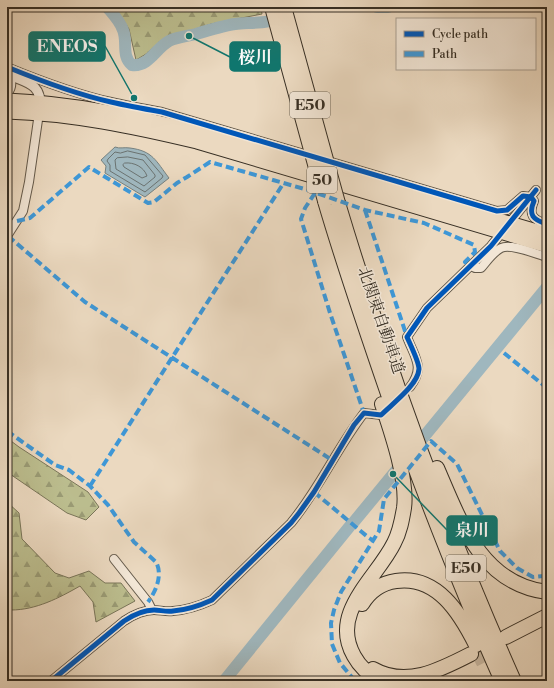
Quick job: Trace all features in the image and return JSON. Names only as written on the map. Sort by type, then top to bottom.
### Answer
[{"type":"highway","name":"北関東自動車道","points":[[272,7],[332,202],[375,318],[397,405]]},
{"type":"highway","name":"北関東自動車道","points":[[284,7],[332,202],[333,229],[359,332],[397,405]]},
{"type":"highway","name":"50","points":[[7,100],[189,140],[506,228],[547,234]]},
{"type":"highway","name":"50","points":[[7,112],[40,107]]},
{"type":"highway","name":"50","points":[[506,228],[547,246]]},
{"type":"highway","points":[[397,405],[421,454],[464,528],[481,554],[496,570],[515,582],[527,588],[547,592]]},
{"type":"highway","points":[[380,681],[368,674],[362,668],[352,653],[348,637],[348,621],[353,605],[387,556],[398,535],[405,495],[397,405]]},
{"type":"highway","name":"E50","points":[[397,405],[421,454],[478,597],[514,681]]},
{"type":"highway","name":"E50","points":[[421,454],[459,583],[502,681]]},
{"type":"highway","points":[[431,681],[472,657],[418,679],[401,680],[382,675],[368,664],[358,650],[354,632],[356,615],[364,600],[370,593],[382,585],[389,582],[406,580],[423,583],[439,592],[452,605],[466,625],[493,681]]},
{"type":"highway","points":[[547,616],[506,640],[547,623]]},
{"type":"street","points":[[7,67],[75,92],[110,102],[162,112],[498,211],[507,210],[523,196],[533,193]]},
{"type":"street","points":[[7,74],[11,81],[11,85],[7,93]]},
{"type":"street","points":[[7,74],[34,86],[40,96],[40,107],[29,182],[23,211],[7,236]]},
{"type":"street","points":[[533,193],[534,201],[531,208],[532,215],[538,221],[547,224]]},
{"type":"street","points":[[51,681],[124,621],[135,614],[152,610],[172,611],[186,609],[212,600],[291,523],[314,492],[354,425],[364,413],[397,405],[417,378],[419,368],[407,337],[427,308],[471,266],[506,228],[533,193]]},
{"type":"street","points":[[471,266],[481,268],[496,251],[508,245],[547,257]]},
{"type":"street","points":[[114,559],[148,602],[152,610]]},
{"type":"green space","points":[[115,7],[261,7],[262,14],[211,24],[162,40],[146,54],[136,60],[129,29]]},
{"type":"green space","points":[[7,438],[88,492],[99,507],[86,520],[67,513],[7,472]]},
{"type":"green space","points":[[7,502],[19,513],[22,539],[55,573],[69,578],[89,571],[105,583],[121,583],[135,601],[96,622],[93,602],[80,586],[56,599],[38,606],[11,610],[7,604]]},
{"type":"water","points":[[115,147],[138,149],[149,154],[169,178],[145,197],[105,173],[106,166],[101,160]]},
{"type":"waterway","points":[[107,7],[122,27],[127,57],[132,65],[138,65],[148,60],[164,44],[175,38],[240,23],[274,20],[283,14]]},
{"type":"waterway","points":[[377,7],[388,7]]},
{"type":"waterway","points":[[353,523],[547,287]]},
{"type":"waterway","points":[[224,681],[350,526]]},
{"type":"tunnel","points":[[474,660],[500,647]]},
{"type":"marked path","points":[[17,221],[30,218],[89,167],[148,203],[154,202],[177,183],[210,162],[308,190],[365,210],[424,223],[474,245],[475,252],[465,262],[471,266]]},
{"type":"marked path","points":[[90,486],[283,184]]},
{"type":"marked path","points":[[315,193],[305,208],[301,219],[330,313],[364,413]]},
{"type":"marked path","points":[[365,210],[407,337]]},
{"type":"marked path","points":[[8,236],[85,302],[332,460]]},
{"type":"marked path","points":[[504,353],[547,388]]},
{"type":"marked path","points":[[7,431],[55,465],[69,470],[90,486],[108,505],[134,542],[156,562],[159,572],[158,583],[148,602]]},
{"type":"marked path","points":[[355,681],[340,663],[332,644],[331,623],[334,610],[341,592],[379,531],[384,499],[431,441],[457,464],[500,551],[517,568],[533,577],[543,576],[547,571]]},
{"type":"marked path","points":[[314,492],[374,541]]},
{"type":"cycle path","points":[[7,67],[84,95],[162,112],[497,211],[507,210],[523,196],[531,197],[534,201],[532,206],[533,216],[538,221],[547,224]]},
{"type":"cycle path","points":[[51,681],[124,621],[135,615],[150,610],[183,610],[212,600],[291,523],[314,492],[354,425],[364,413],[381,415],[404,394],[418,375],[419,366],[407,337],[427,308],[491,246],[536,190]]},
{"type":"place","name":"桜川","points":[[189,36]]},
{"type":"place","name":"ENEOS","points":[[134,98]]},
{"type":"place","name":"泉川","points":[[393,474]]}]
